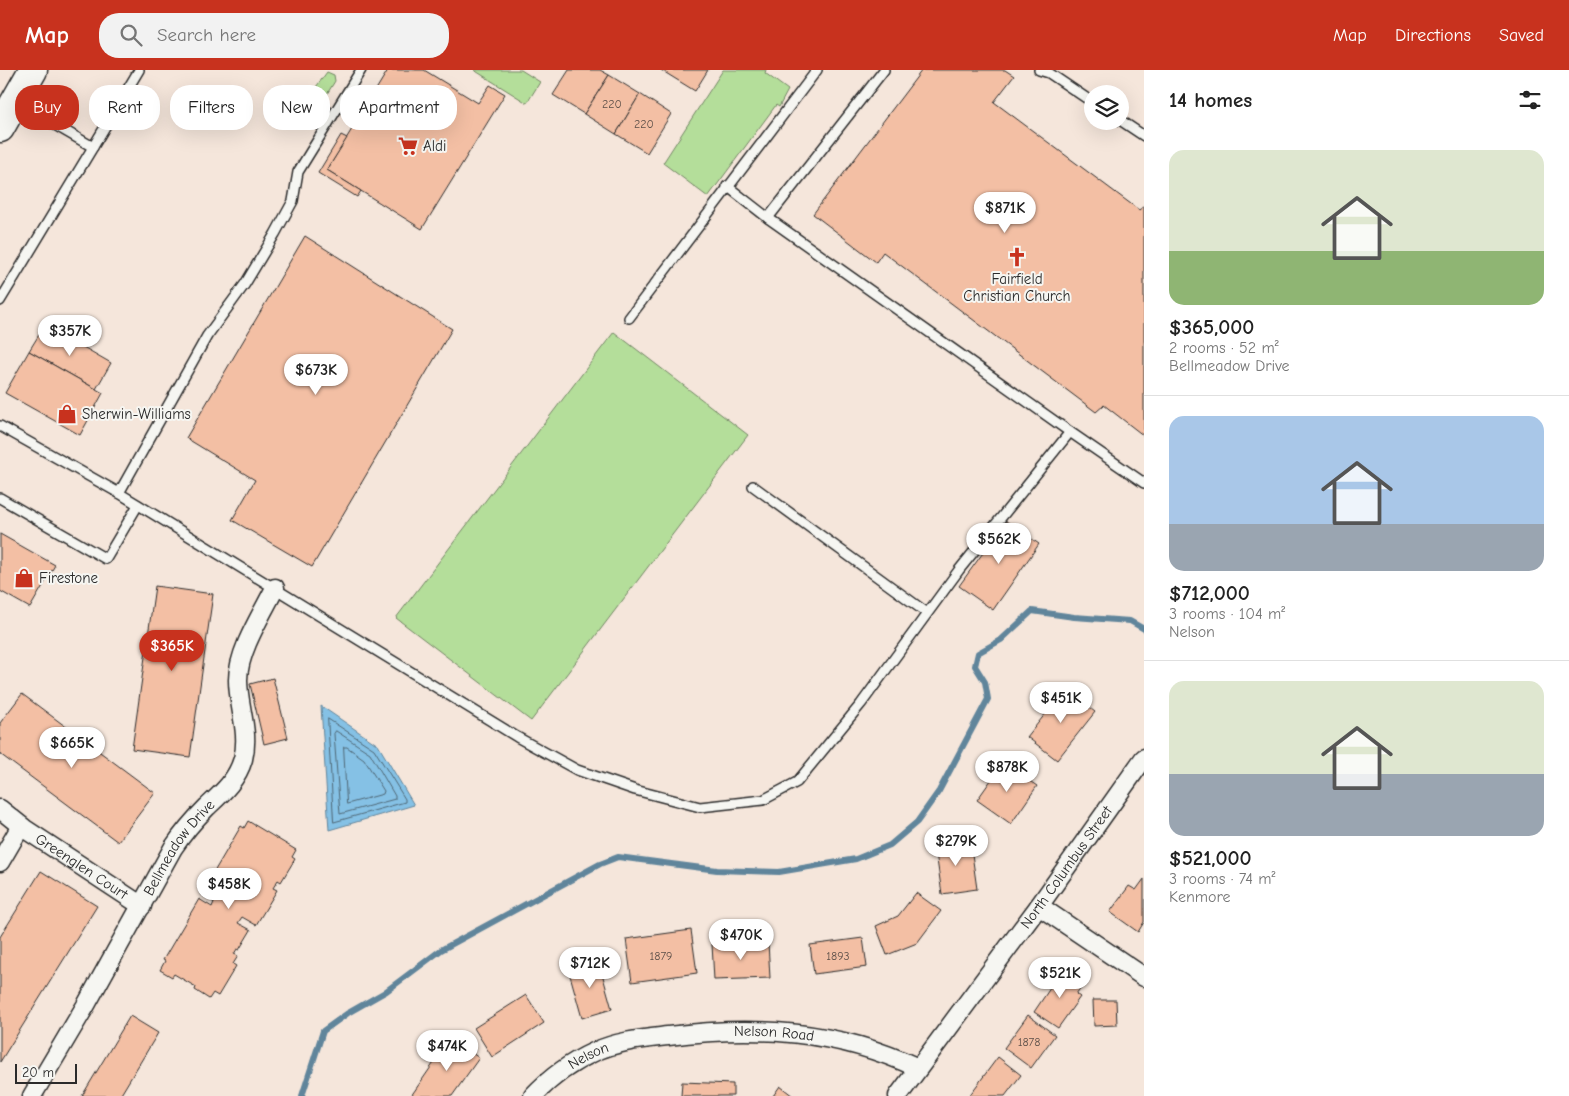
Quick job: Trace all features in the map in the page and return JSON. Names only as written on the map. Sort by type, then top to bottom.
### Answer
[{"type":"main road","points":[[25,85],[33,70]]},
{"type":"main road","points":[[0,128],[15,102]]},
{"type":"street","name":"Bellmeadow Drive","points":[[32,1096],[142,906],[166,860],[184,832],[236,776],[243,759],[245,742],[238,677],[253,631],[275,588]]},
{"type":"street","name":"North Columbus Street","points":[[898,1096],[1039,906],[1144,758]]},
{"type":"street","name":"Greenglen Court","points":[[0,809],[21,826],[142,906]]},
{"type":"street","name":"Greenglen Court","points":[[0,862],[21,826]]},
{"type":"street","points":[[1039,906],[1144,977]]},
{"type":"street","name":"Nelson Road","points":[[623,1042],[684,1034],[745,1030],[790,1032],[835,1038],[865,1046],[918,1068]]},
{"type":"street","name":"Nelson","points":[[533,1096],[567,1067],[594,1052],[623,1042]]},
{"type":"lane","points":[[0,301],[139,70]]},
{"type":"lane","points":[[119,493],[207,336],[245,284],[275,234],[293,201],[298,172],[361,70]]},
{"type":"lane","points":[[629,318],[727,186],[817,70]]},
{"type":"lane","points":[[768,218],[884,70]]},
{"type":"lane","points":[[1039,70],[1049,73],[1084,97]]},
{"type":"lane","points":[[1129,126],[1144,136]]},
{"type":"lane","points":[[63,130],[92,147]]},
{"type":"lane","points":[[727,186],[768,218],[1144,483]]},
{"type":"lane","points":[[0,426],[119,493],[517,737],[577,770],[636,790],[700,807],[763,800],[797,782],[860,704],[959,570],[1070,432]]},
{"type":"lane","points":[[753,486],[927,613]]},
{"type":"lane","points":[[0,498],[106,559],[138,505]]},
{"type":"green space","points":[[474,70],[521,70],[540,82],[527,103]]},
{"type":"green space","points":[[723,70],[766,70],[765,73],[788,90],[779,107],[776,105],[708,197],[663,163]]},
{"type":"green space","points":[[327,72],[334,75],[335,81],[330,89],[330,85],[318,85]]},
{"type":"green space","points":[[614,332],[748,435],[531,721],[396,618]]},
{"type":"water","points":[[321,706],[378,745],[414,805],[329,830]]},
{"type":"building","name":"Aldi","points":[[388,70],[424,70],[449,85],[379,85]]},
{"type":"building","points":[[569,70],[600,70],[609,75],[584,114],[553,95]]},
{"type":"building","points":[[661,70],[708,70],[695,91]]},
{"type":"building","name":"Fairfield Christian Church","points":[[922,70],[1005,70],[1014,76],[994,102],[1139,210],[1144,206],[1144,436],[1104,405],[1096,412],[883,252],[876,262],[813,214]]},
{"type":"building","points":[[609,75],[640,94],[616,134],[584,114]]},
{"type":"building","name":"Aldi","points":[[490,85],[505,94],[422,229],[327,170],[351,130],[457,130],[457,90],[478,103]]},
{"type":"building","points":[[640,94],[671,114],[647,153],[616,134]]},
{"type":"building","points":[[341,135],[347,138],[327,170],[361,191],[357,197],[318,173]]},
{"type":"building","points":[[305,236],[452,329],[312,567],[232,520],[255,480],[186,438]]},
{"type":"building","points":[[45,325],[111,363],[96,389],[29,351]]},
{"type":"building","name":"Sherwin-Williams","points":[[29,351],[103,393],[80,435],[5,393]]},
{"type":"building","points":[[1006,521],[1039,544],[993,610],[959,586]]},
{"type":"building","name":"Firestone","points":[[0,534],[55,565],[30,608],[0,591]]},
{"type":"building","points":[[155,586],[213,594],[190,757],[132,749]]},
{"type":"building","points":[[273,678],[288,738],[264,744],[250,684]]},
{"type":"building","points":[[1065,689],[1095,712],[1057,760],[1027,737]]},
{"type":"building","points":[[22,694],[155,793],[118,842],[0,754],[0,723]]},
{"type":"building","points":[[1003,763],[1037,786],[1011,824],[977,800]]},
{"type":"building","points":[[248,821],[296,850],[292,857],[295,859],[281,882],[278,880],[273,888],[277,890],[256,925],[242,917],[238,923],[251,930],[239,950],[237,949],[234,954],[238,956],[233,964],[236,966],[218,996],[213,993],[209,999],[195,990],[196,987],[174,974],[172,977],[160,970],[165,961],[163,960],[199,899],[212,907],[214,902],[201,894],[241,826],[244,828]]},
{"type":"building","points":[[970,840],[977,889],[942,894],[935,846]]},
{"type":"building","points":[[41,871],[97,906],[0,1062],[0,937]]},
{"type":"building","points":[[1144,879],[1144,922],[1138,932],[1110,912],[1129,886],[1136,890]]},
{"type":"building","points":[[916,893],[941,911],[917,943],[887,955],[876,926],[898,916]]},
{"type":"building","points":[[691,930],[697,973],[632,982],[626,939]]},
{"type":"building","points":[[863,938],[867,967],[814,974],[810,945]]},
{"type":"building","points":[[768,942],[770,978],[714,980],[712,944]]},
{"type":"building","points":[[598,959],[612,1009],[582,1018],[568,968]]},
{"type":"building","points":[[1063,969],[1084,983],[1076,994],[1080,997],[1058,1028],[1034,1012]]},
{"type":"building","points":[[526,995],[544,1023],[492,1057],[474,1028]]},
{"type":"building","points":[[1093,1000],[1116,1000],[1117,1025],[1094,1026]]},
{"type":"building","points":[[1028,1015],[1055,1035],[1031,1068],[1004,1048]]},
{"type":"building","points":[[130,1016],[158,1033],[120,1096],[82,1096]]},
{"type":"building","points":[[451,1038],[479,1058],[452,1096],[411,1096]]},
{"type":"building","points":[[998,1057],[1021,1075],[1005,1096],[969,1096]]},
{"type":"building","points":[[682,1082],[733,1084],[733,1096],[681,1096]]},
{"type":"building","points":[[780,1086],[793,1096],[773,1096]]},
{"type":"waterway","points":[[302,1096],[323,1031],[348,1013],[385,992],[441,950],[600,864],[618,857],[717,870],[779,872],[856,859],[890,845],[917,822],[939,791],[988,699],[985,682],[975,666],[978,653],[1001,640],[1032,611],[1074,617],[1130,621],[1144,629]]},
{"type":"place","name":"Aldi","points":[[408,146]]},
{"type":"place","name":"Fairfield Christian Church","points":[[1017,257]]},
{"type":"place","name":"Sherwin-Williams","points":[[67,414]]},
{"type":"place","name":"Firestone","points":[[24,578]]}]
